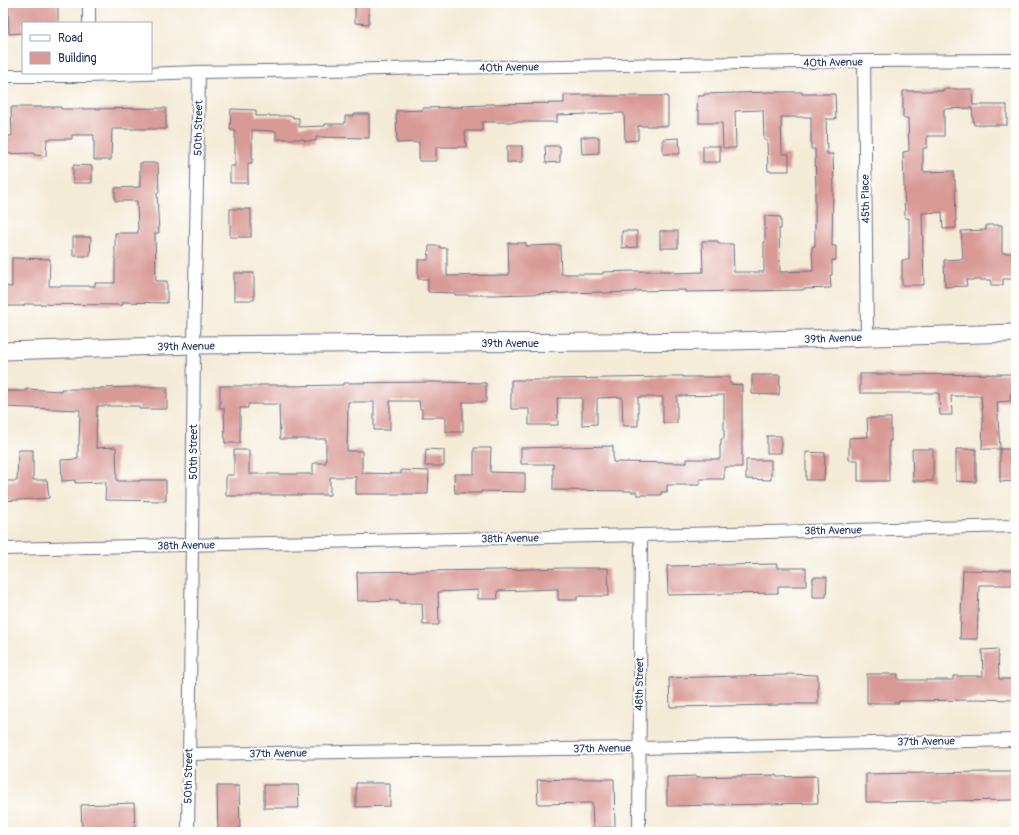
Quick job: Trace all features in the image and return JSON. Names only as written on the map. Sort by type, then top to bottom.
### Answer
[{"type":"main road","name":"39th Avenue","points":[[3,351],[194,345],[730,341],[1016,333]]},
{"type":"street","points":[[89,3],[89,22]]},
{"type":"street","name":"40th Avenue","points":[[152,73],[864,61],[1016,60]]},
{"type":"street","name":"45th Place","points":[[864,61],[867,337]]},
{"type":"street","name":"50th Street","points":[[188,832],[199,72]]},
{"type":"street","name":"40th Avenue","points":[[3,76],[88,74]]},
{"type":"street","name":"38th Avenue","points":[[3,549],[1016,526]]},
{"type":"street","name":"48th Street","points":[[639,832],[641,535]]},
{"type":"street","name":"37th Avenue","points":[[189,754],[639,748],[1016,740]]},
{"type":"building","points":[[8,3],[58,3],[58,22],[22,22],[22,33],[9,34]]},
{"type":"building","points":[[355,3],[369,3],[369,24],[355,23]]},
{"type":"building","points":[[943,89],[972,89],[973,105],[1007,105],[1007,125],[974,125],[972,108],[944,109],[944,136],[927,136],[927,148],[923,148],[923,172],[954,171],[956,228],[943,229],[942,212],[922,213],[924,285],[902,285],[902,260],[909,260],[909,218],[905,218],[903,152],[909,151],[908,118],[903,118],[903,91],[943,91]]},
{"type":"building","points":[[773,92],[835,94],[836,119],[826,119],[827,154],[833,154],[834,185],[832,246],[836,246],[836,260],[832,260],[832,275],[830,275],[831,288],[803,290],[685,292],[685,290],[603,293],[455,295],[455,293],[428,292],[428,279],[418,279],[418,260],[428,260],[429,246],[440,246],[440,248],[447,248],[447,276],[509,275],[508,243],[526,243],[526,246],[560,245],[561,274],[603,274],[603,272],[634,271],[674,271],[674,273],[703,272],[702,241],[718,241],[718,244],[733,244],[734,272],[764,272],[765,216],[781,217],[781,229],[779,229],[780,272],[813,271],[812,247],[815,246],[816,193],[815,149],[811,149],[811,117],[781,117],[782,154],[789,154],[789,171],[768,171],[767,140],[764,140],[763,110],[735,111],[736,148],[723,148],[722,123],[699,123],[699,111],[697,111],[698,96],[704,96],[704,94]]},
{"type":"building","points":[[564,95],[668,96],[668,126],[638,126],[638,140],[625,141],[624,113],[557,115],[557,122],[482,122],[482,131],[465,131],[466,147],[436,147],[436,161],[419,161],[419,142],[397,143],[396,111],[423,110],[423,108],[463,107],[462,106],[486,104],[564,103]]},
{"type":"building","points":[[11,107],[61,107],[61,109],[166,108],[166,129],[112,129],[111,160],[94,160],[94,135],[72,135],[72,139],[47,139],[46,156],[34,155],[34,153],[6,154],[6,136],[12,136]]},
{"type":"building","points":[[231,109],[256,110],[256,116],[293,116],[293,118],[299,118],[299,127],[325,126],[325,124],[345,124],[345,116],[354,116],[354,114],[369,114],[369,138],[316,137],[316,141],[304,141],[304,139],[276,139],[276,131],[252,130],[252,163],[248,163],[248,183],[230,183],[230,166],[235,166],[235,130],[230,130]]},
{"type":"building","points":[[581,137],[599,137],[599,153],[582,154]]},
{"type":"building","points":[[679,138],[680,154],[663,154],[663,139]]},
{"type":"building","points":[[507,146],[522,146],[522,162],[507,162]]},
{"type":"building","points":[[545,146],[560,146],[560,162],[546,163]]},
{"type":"building","points":[[703,146],[720,146],[720,162],[703,162]]},
{"type":"building","points":[[140,163],[158,163],[159,193],[157,193],[159,233],[155,233],[156,281],[167,281],[167,303],[123,302],[123,305],[24,304],[24,306],[3,306],[3,286],[12,287],[12,258],[50,259],[49,286],[95,286],[95,283],[115,283],[115,233],[138,233],[137,201],[115,201],[115,188],[140,187]]},
{"type":"building","points":[[73,165],[92,166],[92,183],[73,183]]},
{"type":"building","points":[[230,209],[251,209],[251,237],[230,237]]},
{"type":"building","points":[[986,225],[1002,225],[1002,253],[1016,253],[1016,279],[1003,279],[1003,285],[991,285],[991,280],[966,280],[967,286],[945,287],[944,260],[963,259],[961,231],[986,230]]},
{"type":"building","points":[[622,231],[637,231],[637,247],[622,248]]},
{"type":"building","points":[[660,231],[678,231],[678,248],[660,248]]},
{"type":"building","points":[[73,237],[91,237],[90,256],[73,256]]},
{"type":"building","points":[[234,273],[254,273],[254,300],[234,300]]},
{"type":"building","points":[[860,374],[1016,374],[1016,394],[1010,394],[1011,401],[997,402],[1000,449],[982,449],[983,420],[981,396],[951,396],[952,415],[940,415],[939,393],[860,393]]},
{"type":"building","points":[[752,375],[780,375],[779,395],[752,394]]},
{"type":"building","points":[[671,376],[730,377],[730,384],[742,385],[742,467],[724,467],[724,479],[700,479],[700,485],[667,485],[667,492],[661,492],[661,495],[637,495],[637,492],[631,491],[553,490],[553,464],[521,464],[521,448],[613,446],[613,462],[687,463],[687,459],[720,459],[721,439],[724,439],[724,395],[677,396],[677,423],[663,423],[663,397],[638,397],[638,426],[623,426],[622,397],[597,398],[597,424],[582,425],[582,398],[557,398],[558,425],[529,425],[529,409],[511,409],[511,380]]},
{"type":"building","points":[[343,383],[486,383],[486,402],[463,402],[463,432],[446,432],[446,417],[422,417],[422,409],[420,409],[419,401],[390,401],[390,430],[374,430],[374,402],[348,402],[347,451],[362,451],[362,473],[401,474],[401,470],[429,471],[428,494],[356,494],[356,477],[330,477],[330,495],[226,496],[226,475],[234,475],[234,450],[249,450],[249,474],[313,474],[313,463],[326,463],[326,439],[280,439],[279,404],[248,404],[248,408],[240,408],[240,443],[225,443],[224,408],[220,408],[220,386],[343,385]]},
{"type":"building","points":[[167,387],[167,409],[139,409],[139,406],[97,406],[96,448],[116,447],[117,481],[166,480],[166,501],[105,500],[106,482],[75,483],[75,480],[62,481],[61,460],[78,459],[80,410],[3,407],[3,391],[26,391],[26,389],[61,391],[61,389]]},
{"type":"building","points":[[867,418],[891,418],[891,441],[889,441],[889,481],[858,481],[858,460],[849,460],[849,438],[868,437]]},
{"type":"building","points":[[767,436],[781,436],[781,453],[767,453]]},
{"type":"building","points":[[474,448],[491,448],[490,472],[525,473],[525,492],[481,491],[481,493],[455,493],[454,474],[474,474]]},
{"type":"building","points":[[426,449],[444,450],[444,466],[425,466]]},
{"type":"building","points":[[912,449],[933,449],[933,481],[913,481]]},
{"type":"building","points":[[956,449],[976,449],[976,482],[956,481]]},
{"type":"building","points":[[1000,449],[1016,449],[1016,481],[1000,482]]},
{"type":"building","points":[[18,450],[33,450],[33,480],[47,480],[49,498],[3,501],[3,481],[17,481]]},
{"type":"building","points":[[806,452],[825,453],[824,480],[806,480]]},
{"type":"building","points":[[746,460],[771,460],[771,480],[746,479]]},
{"type":"building","points":[[777,564],[777,568],[806,568],[806,586],[778,586],[778,593],[668,595],[667,566]]},
{"type":"building","points":[[608,568],[609,596],[577,596],[577,600],[558,600],[558,589],[497,591],[498,599],[478,599],[478,590],[438,592],[439,625],[423,625],[422,603],[399,603],[399,600],[358,601],[357,572]]},
{"type":"building","points":[[963,570],[1016,570],[1016,585],[979,585],[977,639],[960,639]]},
{"type":"building","points":[[813,577],[827,577],[826,597],[813,597]]},
{"type":"building","points":[[998,649],[999,679],[1015,679],[1015,700],[975,699],[867,703],[867,674],[898,674],[898,680],[953,680],[953,676],[983,676],[982,650]]},
{"type":"building","points":[[787,674],[818,675],[818,704],[670,707],[669,678]]},
{"type":"building","points":[[1016,772],[1016,800],[866,802],[866,774]]},
{"type":"building","points":[[776,775],[777,777],[817,776],[818,803],[667,806],[667,777]]},
{"type":"building","points":[[614,779],[615,827],[593,828],[592,803],[538,804],[537,780]]},
{"type":"building","points":[[356,783],[390,783],[390,806],[356,807]]},
{"type":"building","points":[[264,785],[298,785],[299,808],[264,808]]},
{"type":"building","points":[[217,786],[239,786],[240,832],[218,832]]},
{"type":"building","points":[[134,803],[135,832],[82,832],[81,805]]}]
